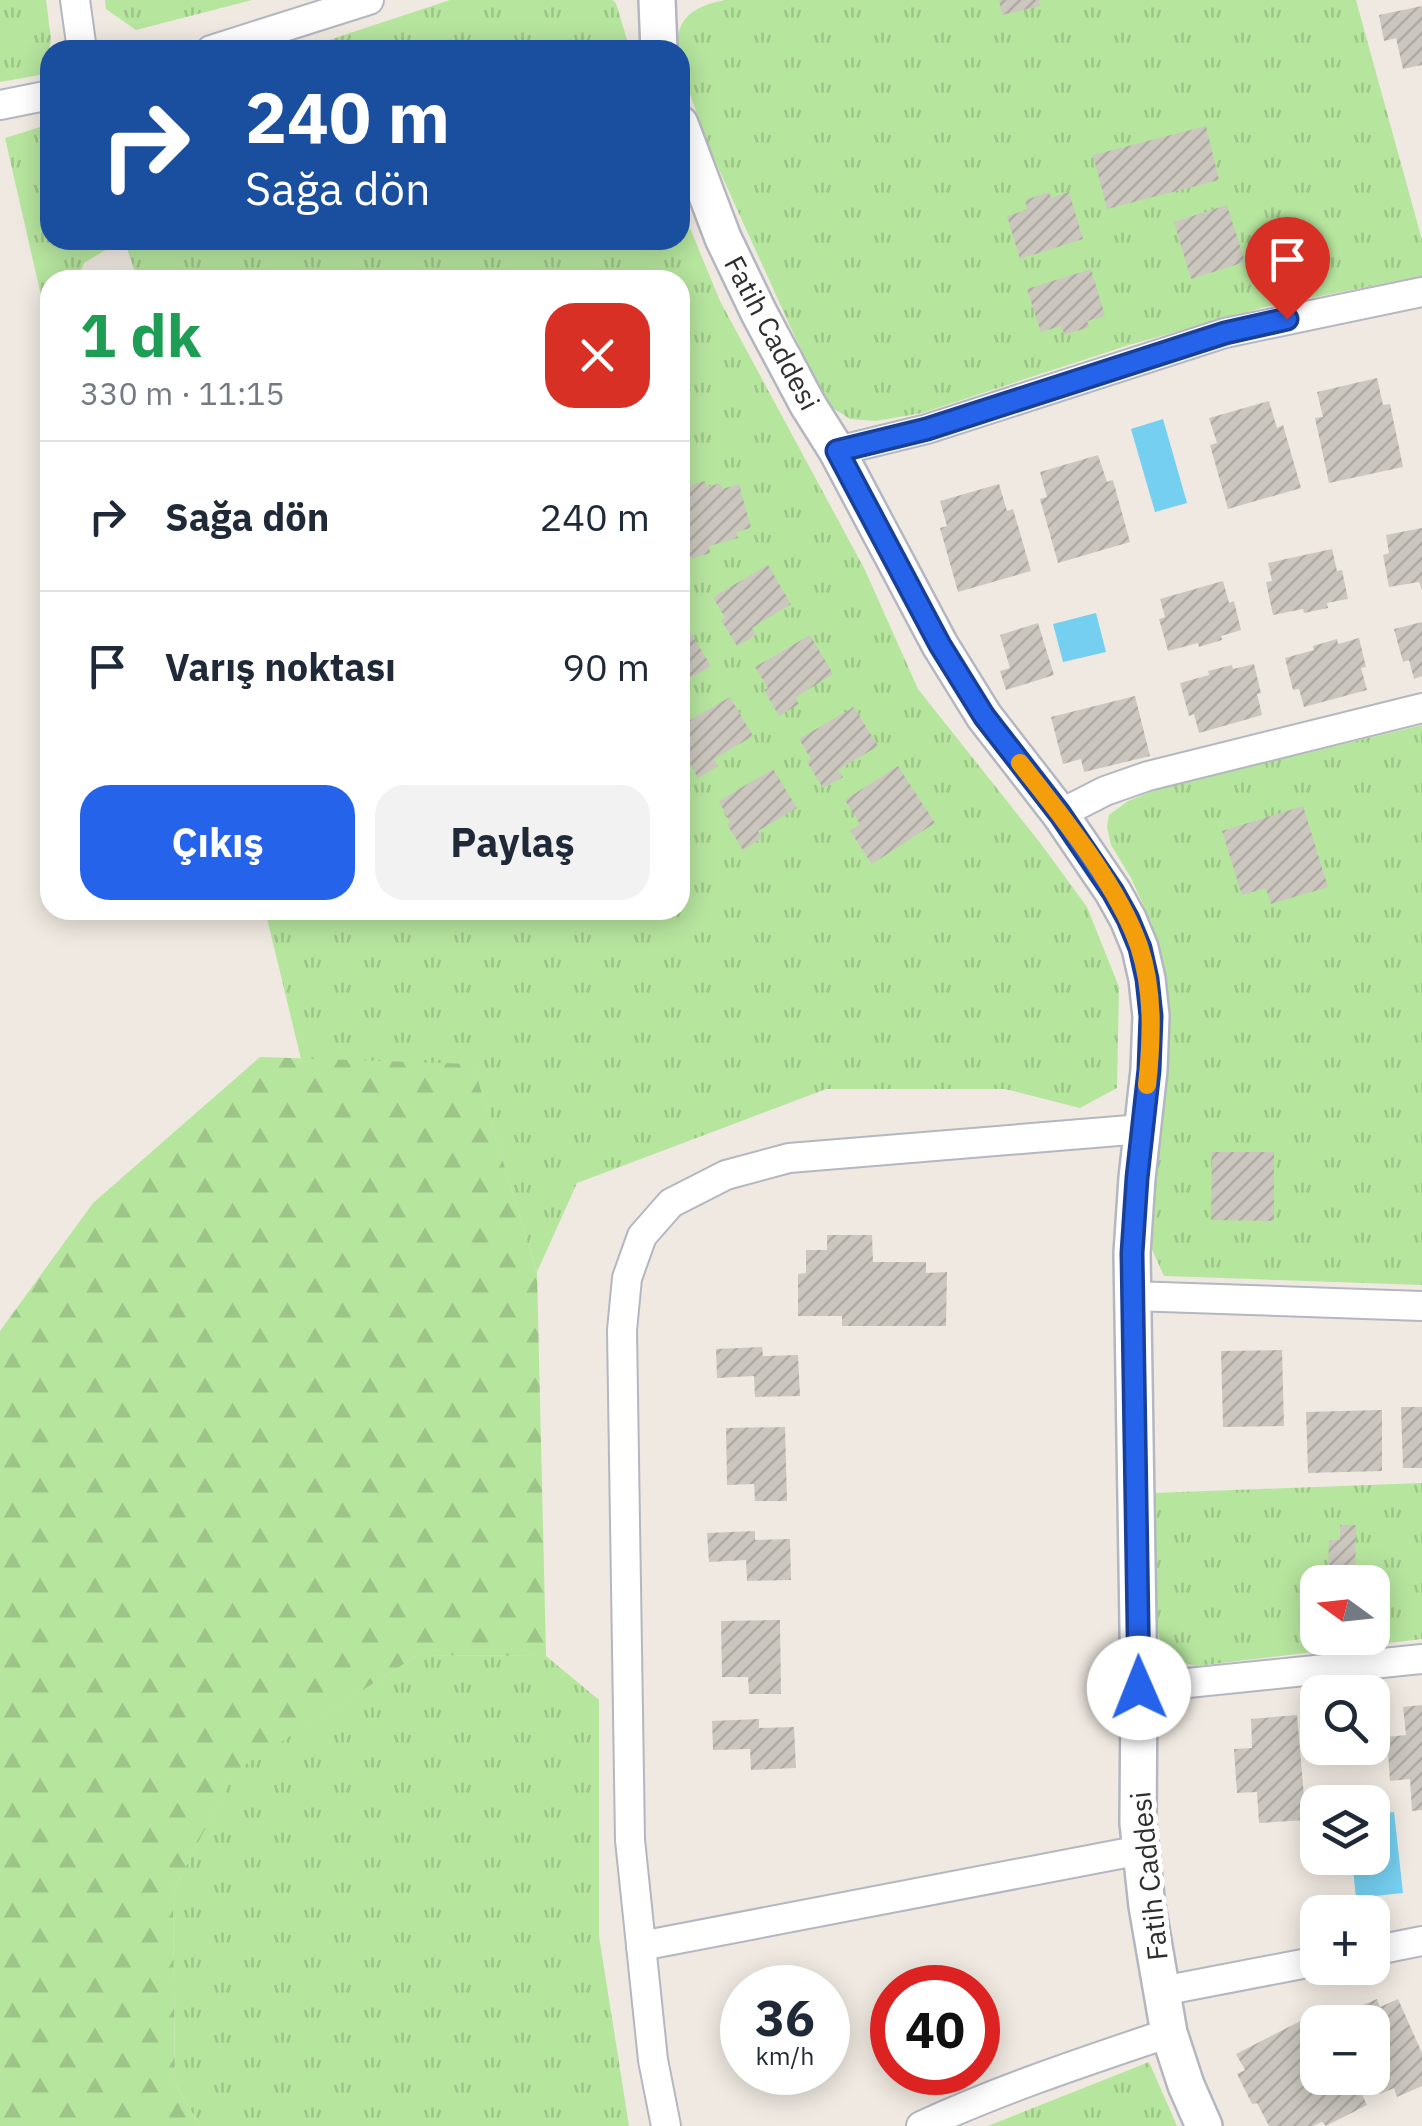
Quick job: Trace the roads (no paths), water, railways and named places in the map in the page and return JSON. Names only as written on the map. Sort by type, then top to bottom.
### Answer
[{"type":"street","points":[[76,0],[81,40]]},
{"type":"street","points":[[242,40],[368,0]]},
{"type":"street","points":[[657,0],[659,40]]},
{"type":"street","points":[[0,104],[40,96]]},
{"type":"street","name":"Fatih Caddesi","points":[[690,151],[722,238],[808,405],[837,451],[940,645],[984,716],[1060,814],[1113,892],[1140,948],[1151,1016],[1133,1234],[1132,1296],[1138,1823],[1169,2033],[1204,2126]]},
{"type":"street","points":[[837,451],[927,429],[1225,333],[1422,292]]},
{"type":"street","points":[[1060,814],[1105,791],[1148,776],[1422,708]]},
{"type":"street","points":[[666,2126],[652,2060],[630,1840],[622,1330],[627,1278],[642,1236],[671,1203],[726,1175],[790,1158],[1142,1129]]},
{"type":"street","points":[[1132,1296],[1422,1306]]},
{"type":"street","points":[[1139,1688],[1422,1659]]},
{"type":"street","points":[[641,1946],[1140,1850]]},
{"type":"street","points":[[1390,1947],[1422,1941]]},
{"type":"street","points":[[1162,1991],[1300,1964]]},
{"type":"street","points":[[921,2126],[1169,2033]]},
{"type":"water","points":[[1163,419],[1187,503],[1155,512],[1131,429]]},
{"type":"water","points":[[1096,613],[1106,652],[1063,662],[1053,624]]},
{"type":"water","points":[[1394,1812],[1403,1893],[1356,1895],[1354,1875],[1390,1875],[1390,1813]]}]
